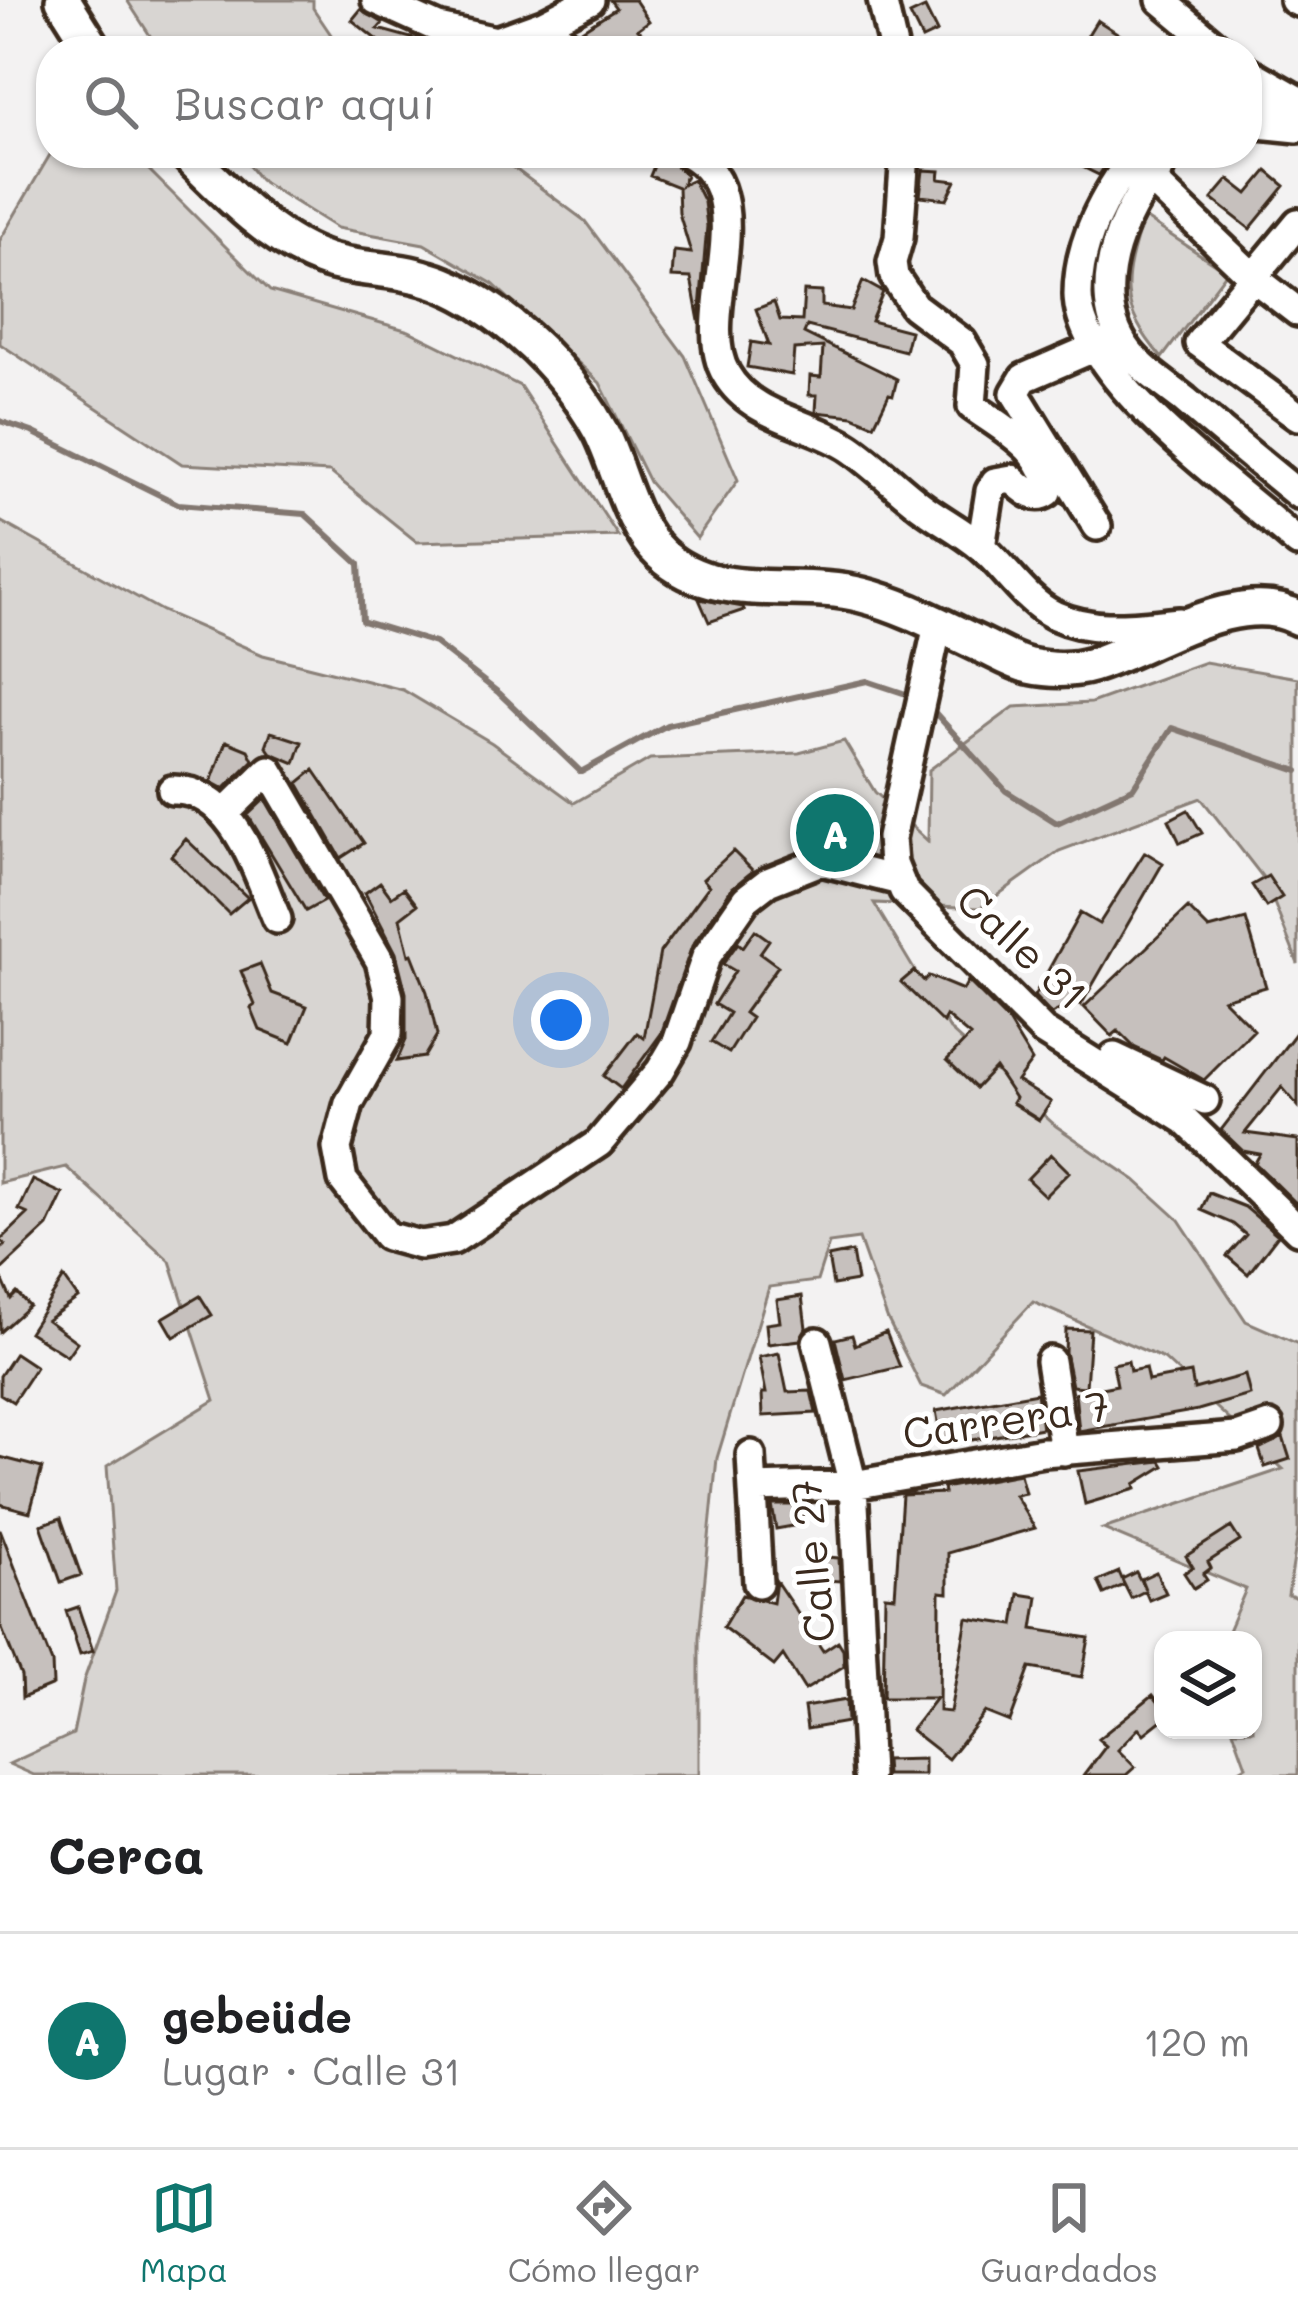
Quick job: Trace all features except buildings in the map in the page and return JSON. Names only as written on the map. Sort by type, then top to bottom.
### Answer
[{"type":"main road","points":[[63,0],[86,36]]},
{"type":"main road","points":[[202,168],[297,248],[326,260],[428,278],[488,308],[526,338],[557,368],[600,430],[646,535],[678,566],[727,585],[859,594],[935,634],[1024,665],[1056,669],[1088,666],[1202,620],[1243,610],[1289,613],[1298,618]]},
{"type":"street","points":[[376,0],[467,36]]},
{"type":"street","points":[[521,36],[590,0]]},
{"type":"street","points":[[882,0],[890,36]]},
{"type":"street","points":[[1177,5],[1207,36]]},
{"type":"street","points":[[543,24],[557,36]]},
{"type":"street","points":[[1262,91],[1298,103]]},
{"type":"street","points":[[1262,124],[1298,128]]},
{"type":"street","points":[[708,168],[723,199],[718,341],[721,363],[730,380],[766,410],[842,443],[981,547],[1050,614],[1097,629],[1202,620]]},
{"type":"street","points":[[904,168],[894,276],[914,306],[962,342],[975,364],[971,406],[1035,454],[1048,481],[1048,491],[1042,496],[1034,496],[1012,479],[995,482],[981,547]]},
{"type":"street","points":[[1138,168],[1113,254],[1107,342],[1126,392],[1298,543]]},
{"type":"street","points":[[1143,168],[1254,278],[1298,312]]},
{"type":"street","points":[[1298,223],[1199,343],[1298,416]]},
{"type":"street","points":[[1097,526],[1015,393],[1024,378],[1107,342]]},
{"type":"street","points":[[1107,342],[1148,370],[1298,494]]},
{"type":"street","name":"Calle 31","points":[[935,634],[891,838],[900,881],[929,920],[1043,1031],[1185,1120],[1298,1230]]},
{"type":"street","points":[[224,814],[269,770],[380,962],[389,997],[388,1034],[350,1102],[337,1148],[343,1180],[360,1206],[387,1236],[420,1245],[453,1240],[599,1143],[668,1056],[706,957],[746,899],[768,881],[821,861],[900,881]]},
{"type":"street","points":[[172,790],[189,791],[224,814],[240,837],[277,919]]},
{"type":"street","points":[[1043,1031],[1073,1036],[1205,1100]]},
{"type":"street","name":"Calle 27","points":[[817,1342],[853,1484],[868,1775]]},
{"type":"street","points":[[1050,1360],[1064,1450]]},
{"type":"street","name":"Carrera 7","points":[[753,1488],[853,1484],[1064,1450],[1237,1437],[1269,1426]]},
{"type":"street","points":[[751,1455],[758,1583]]},
{"type":"shaded area","points":[[127,0],[313,0],[313,8],[332,36],[150,36]]},
{"type":"shaded area","points":[[42,168],[147,168],[270,291],[409,331],[520,386],[618,536],[417,542],[330,472],[182,464],[0,344],[0,240]]},
{"type":"shaded area","points":[[251,168],[513,168],[585,221],[685,356],[738,480],[697,538],[649,482],[600,383],[493,284],[424,244],[337,228],[260,180]]},
{"type":"shaded area","points":[[1143,217],[1227,272],[1162,358],[1137,322],[1128,291],[1131,258]]},
{"type":"shaded area","points":[[0,521],[162,611],[263,655],[403,690],[492,743],[574,803],[650,759],[799,753],[844,741],[875,792],[928,841],[929,770],[1014,707],[1091,703],[1205,662],[1298,678],[1298,964],[1265,880],[1201,798],[1059,851],[980,908],[874,903],[951,1031],[1056,1126],[1135,1180],[1179,1220],[1246,1321],[1298,1344],[1298,1533],[1288,1595],[1298,1598],[1298,1775],[1231,1775],[1246,1766],[1236,1739],[1262,1739],[1262,1631],[1228,1631],[1246,1589],[1103,1529],[1283,1469],[1164,1359],[1033,1302],[946,1395],[921,1386],[887,1318],[859,1239],[829,1243],[817,1281],[769,1287],[717,1458],[699,1637],[699,1775],[34,1775],[9,1764],[73,1734],[84,1680],[116,1591],[107,1466],[215,1400],[170,1261],[66,1167],[0,1183]]},
{"type":"waterway","points":[[0,421],[178,504],[305,514],[359,564],[362,621],[435,643],[499,693],[581,772],[667,725],[867,681],[912,696]]},
{"type":"waterway","points":[[928,705],[1006,791],[1057,823],[1133,788],[1172,728],[1298,771]]},
{"type":"place","name":"gebeüde","points":[[835,833]]}]
